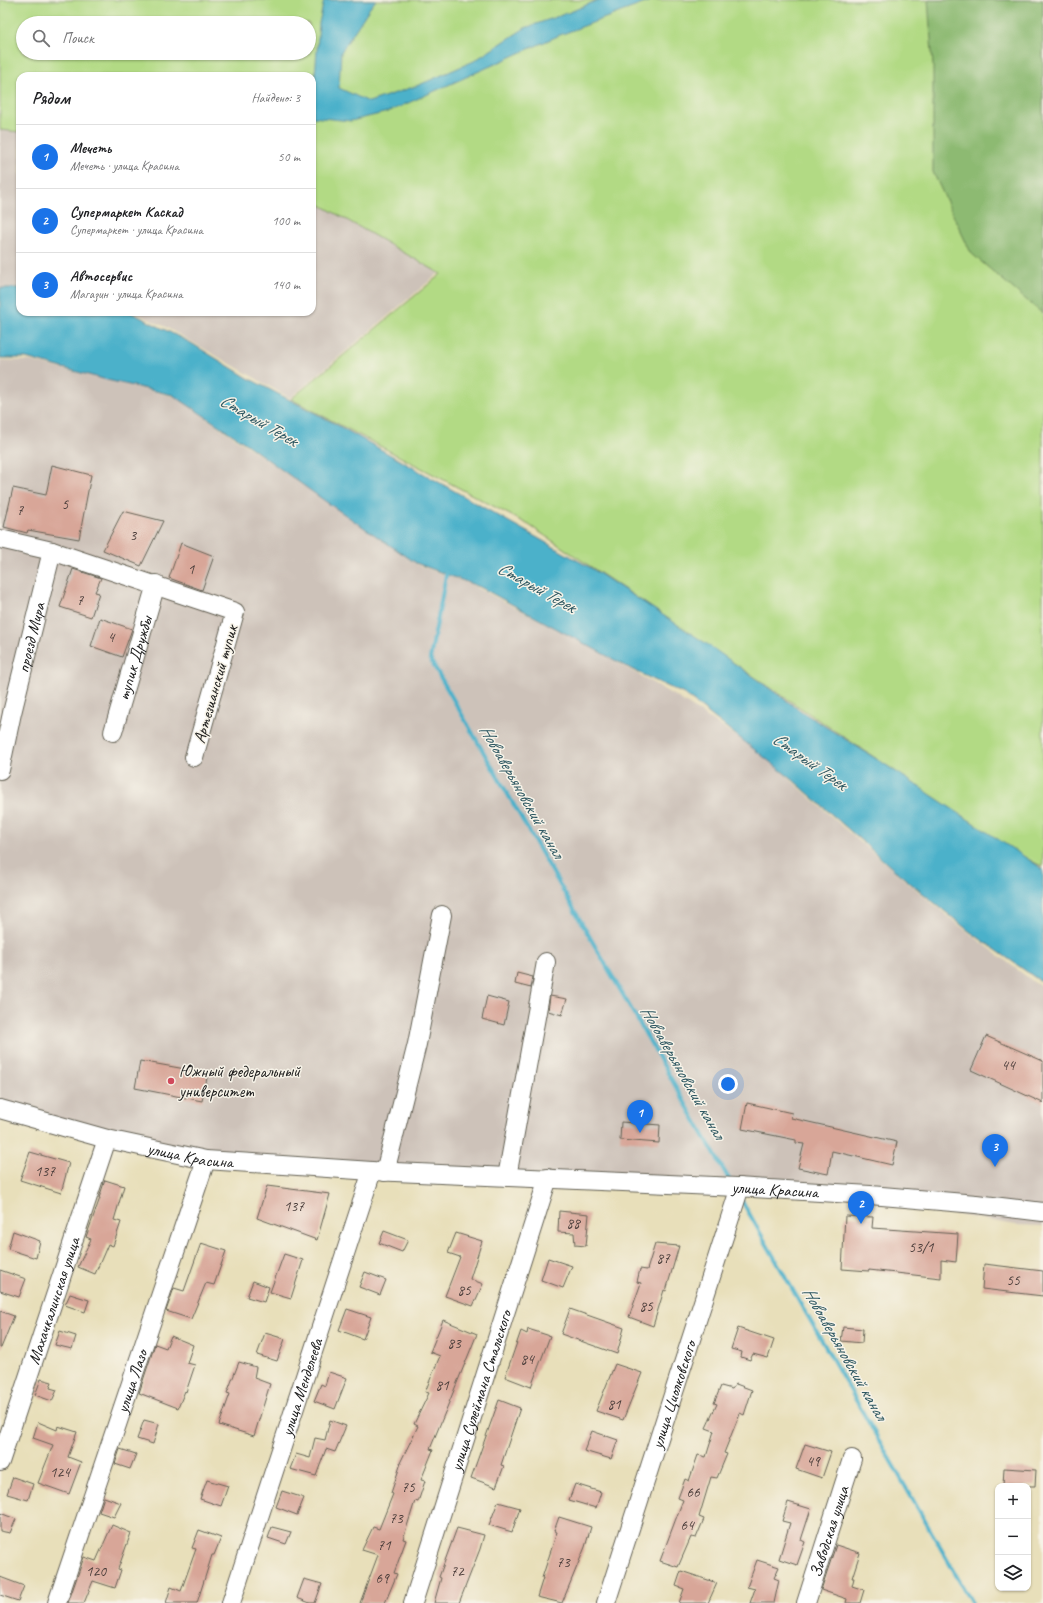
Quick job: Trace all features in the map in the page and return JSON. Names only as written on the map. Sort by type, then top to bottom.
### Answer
[{"type":"street","points":[[0,539],[52,551],[156,584]]},
{"type":"street","name":"проезд Мира","points":[[0,770],[12,713],[52,551]]},
{"type":"street","name":"Артезианский тупик","points":[[156,584],[235,612],[194,757]]},
{"type":"street","name":"тупик Дружбы","points":[[113,732],[156,584]]},
{"type":"street","points":[[378,1171],[417,1044],[442,915]]},
{"type":"street","points":[[507,1177],[546,962]]},
{"type":"street","name":"улица Красина","points":[[0,1109],[107,1138],[206,1160],[378,1171],[740,1187],[877,1195],[1043,1212]]},
{"type":"street","name":"Махачкалинская улица","points":[[0,1462],[107,1138]]},
{"type":"street","name":"улица Лазо","points":[[57,1603],[206,1160]]},
{"type":"street","name":"улица Менделеева","points":[[231,1603],[378,1171]]},
{"type":"street","name":"улица Сулеймана Стальского","points":[[413,1603],[548,1178]]},
{"type":"street","name":"улица Циолковского","points":[[606,1603],[740,1187]]},
{"type":"street","name":"Заводская улица","points":[[806,1603],[852,1459]]},
{"type":"shaded area","points":[[0,130],[16,132],[16,287],[0,288]]},
{"type":"shaded area","points":[[316,202],[439,273],[290,398],[164,326],[142,316],[316,316]]},
{"type":"shaded area","points":[[0,360],[31,361],[176,397],[418,565],[470,584],[586,644],[680,699],[760,752],[853,836],[951,919],[1035,983],[1043,986],[1043,1226],[1016,1225],[832,1193],[185,1155],[0,1106]]},
{"type":"green space","points":[[0,0],[1043,0],[1043,867],[1024,857],[529,525],[291,399],[441,274],[316,202],[316,72],[16,72],[16,132],[0,130]]},
{"type":"green space","points":[[928,0],[1043,0],[1043,314],[971,253],[933,172],[933,66]]},
{"type":"water","points":[[324,0],[376,0],[341,52],[339,88],[369,102],[419,85],[474,61],[525,28],[598,0],[653,0],[560,35],[388,112],[351,121],[316,117],[315,72],[319,23]]},
{"type":"water","name":"Старый Терек","points":[[0,288],[16,288],[16,316],[138,316],[191,343],[248,378],[332,422],[591,568],[707,644],[804,713],[886,765],[1043,869],[1043,983],[969,931],[892,868],[793,780],[684,694],[633,670],[480,587],[416,563],[325,501],[242,441],[173,395],[107,380],[26,358],[0,358]]},
{"type":"building","points":[[52,465],[91,475],[79,539],[28,530],[27,533],[4,527],[13,488],[46,495]]},
{"type":"building","points":[[123,511],[163,521],[141,566],[103,550]]},
{"type":"building","points":[[181,543],[214,556],[202,590],[169,578]]},
{"type":"building","points":[[73,569],[101,578],[95,592],[99,593],[91,617],[60,607]]},
{"type":"building","points":[[100,618],[132,629],[122,657],[91,646]]},
{"type":"building","points":[[517,973],[533,977],[531,988],[515,984]]},
{"type":"building","points":[[487,996],[509,1002],[504,1025],[482,1019]]},
{"type":"building","points":[[550,996],[567,999],[562,1015],[548,1011]]},
{"type":"building","points":[[986,1036],[1043,1061],[1043,1103],[971,1070]]},
{"type":"building","name":"Южный федеральный университет","points":[[140,1061],[208,1073],[202,1101],[135,1088]]},
{"type":"building","points":[[747,1103],[792,1113],[791,1118],[897,1142],[892,1165],[832,1151],[828,1174],[798,1168],[804,1144],[796,1143],[796,1140],[742,1129]]},
{"type":"building","points":[[621,1122],[660,1125],[659,1143],[620,1140]]},
{"type":"building","points":[[30,1152],[69,1163],[61,1193],[20,1180]]},
{"type":"building","points":[[105,1180],[124,1186],[114,1220],[121,1222],[113,1246],[108,1244],[95,1274],[78,1267],[91,1239],[86,1237]]},
{"type":"building","points":[[267,1186],[330,1194],[317,1240],[257,1218]]},
{"type":"building","points":[[559,1211],[589,1214],[586,1246],[575,1245],[574,1233],[558,1232]]},
{"type":"building","points":[[845,1216],[873,1217],[872,1228],[958,1234],[956,1262],[941,1260],[941,1278],[869,1270],[842,1269]]},
{"type":"building","points":[[13,1231],[40,1241],[36,1258],[8,1249]]},
{"type":"building","points":[[384,1231],[408,1240],[402,1252],[379,1243]]},
{"type":"building","points":[[456,1233],[482,1241],[470,1279],[483,1284],[473,1306],[445,1296],[460,1257],[448,1253]]},
{"type":"building","points":[[201,1243],[226,1251],[214,1285],[206,1283],[191,1319],[166,1311],[174,1288],[184,1291]]},
{"type":"building","points":[[655,1244],[679,1246],[666,1291],[664,1290],[653,1326],[629,1317],[641,1283],[637,1282],[640,1269],[647,1270]]},
{"type":"building","points":[[284,1254],[303,1260],[291,1298],[270,1292]]},
{"type":"building","points":[[548,1258],[572,1266],[563,1288],[541,1280]]},
{"type":"building","points":[[984,1264],[1043,1271],[1043,1296],[982,1289]]},
{"type":"building","points":[[0,1270],[26,1279],[19,1297],[0,1291]]},
{"type":"building","points":[[365,1272],[386,1280],[380,1295],[359,1287]]},
{"type":"building","points":[[253,1281],[269,1287],[264,1302],[247,1297]]},
{"type":"building","points":[[70,1294],[89,1300],[85,1312],[65,1305]]},
{"type":"building","points":[[347,1309],[371,1317],[363,1339],[339,1330]]},
{"type":"building","points":[[570,1309],[624,1328],[617,1354],[561,1334]]},
{"type":"building","points":[[0,1311],[14,1316],[1,1348],[0,1348]]},
{"type":"building","points":[[443,1320],[477,1334],[430,1449],[433,1450],[421,1480],[425,1481],[418,1502],[415,1501],[403,1539],[406,1540],[394,1573],[397,1574],[385,1603],[360,1603],[378,1555],[362,1550],[373,1527],[379,1529],[393,1494],[391,1493],[400,1463],[418,1426],[414,1424],[429,1393],[425,1392],[440,1356],[430,1352]]},
{"type":"building","points":[[843,1327],[863,1329],[862,1343],[841,1341]]},
{"type":"building","points":[[738,1328],[774,1340],[768,1358],[753,1354],[750,1360],[741,1357],[742,1352],[731,1349]]},
{"type":"building","points":[[528,1329],[550,1336],[531,1387],[505,1377],[521,1331],[527,1334]]},
{"type":"building","points":[[60,1331],[76,1336],[72,1349],[55,1345]]},
{"type":"building","points":[[265,1333],[285,1339],[277,1361],[257,1355]]},
{"type":"building","points":[[171,1336],[193,1345],[187,1363],[195,1365],[186,1392],[185,1391],[178,1408],[139,1393],[155,1344],[166,1348]]},
{"type":"building","points":[[239,1362],[256,1367],[254,1378],[270,1384],[254,1436],[219,1425],[230,1394],[227,1393]]},
{"type":"building","points":[[615,1364],[642,1373],[623,1420],[596,1411]]},
{"type":"building","points":[[329,1372],[347,1378],[335,1409],[314,1401],[321,1384],[325,1386]]},
{"type":"building","points":[[41,1379],[52,1382],[50,1388],[57,1390],[52,1401],[35,1395]]},
{"type":"building","points":[[736,1384],[752,1390],[744,1415],[740,1413],[724,1453],[727,1454],[717,1478],[711,1477],[699,1517],[704,1519],[696,1538],[691,1537],[678,1567],[660,1561],[683,1500],[678,1498],[685,1479],[689,1481],[698,1455],[706,1457],[714,1431],[706,1428],[717,1404],[714,1403],[721,1386],[732,1389]]},
{"type":"building","points":[[499,1400],[520,1408],[501,1465],[504,1466],[496,1487],[471,1478]]},
{"type":"building","points":[[144,1420],[159,1424],[153,1444],[137,1439]]},
{"type":"building","points":[[330,1420],[346,1426],[335,1452],[326,1449],[316,1476],[290,1469],[296,1454],[310,1458],[315,1438],[325,1440]]},
{"type":"building","points":[[38,1422],[57,1430],[58,1426],[77,1432],[68,1457],[81,1462],[69,1494],[38,1483],[53,1445],[33,1438]]},
{"type":"building","points":[[592,1431],[618,1440],[611,1459],[584,1451]]},
{"type":"building","points":[[805,1444],[831,1452],[822,1478],[796,1469]]},
{"type":"building","points":[[120,1449],[136,1454],[130,1469],[115,1464]]},
{"type":"building","points":[[1004,1468],[1036,1470],[1035,1486],[1031,1486],[1031,1483],[1003,1483]]},
{"type":"building","points":[[13,1477],[33,1484],[28,1500],[7,1494]]},
{"type":"building","points":[[207,1480],[228,1486],[221,1506],[200,1499]]},
{"type":"building","points":[[575,1484],[601,1492],[596,1508],[569,1500]]},
{"type":"building","points":[[282,1491],[304,1498],[297,1515],[276,1507]]},
{"type":"building","points":[[104,1497],[121,1503],[114,1517],[99,1512]]},
{"type":"building","points":[[498,1502],[520,1508],[512,1532],[489,1525]]},
{"type":"building","points":[[788,1502],[811,1509],[801,1540],[805,1542],[797,1565],[779,1559],[790,1523],[782,1521]]},
{"type":"building","points":[[0,1513],[16,1519],[10,1533],[0,1531]]},
{"type":"building","points":[[559,1517],[591,1527],[585,1547],[562,1603],[537,1597],[557,1532],[554,1531]]},
{"type":"building","points":[[112,1525],[131,1533],[118,1569],[121,1570],[115,1588],[93,1581],[84,1603],[68,1603],[84,1557],[96,1561]]},
{"type":"building","points":[[272,1527],[291,1532],[286,1544],[268,1538]]},
{"type":"building","points":[[457,1528],[484,1535],[480,1549],[459,1603],[434,1603],[441,1578],[439,1577]]},
{"type":"building","points":[[199,1530],[221,1538],[214,1555],[212,1555],[197,1603],[166,1603],[171,1587],[181,1591],[196,1549],[192,1548]]},
{"type":"building","points":[[836,1545],[860,1553],[852,1578],[854,1578],[852,1586],[864,1590],[860,1603],[846,1603],[847,1599],[821,1590]]},
{"type":"building","points":[[757,1560],[779,1567],[774,1578],[779,1580],[774,1603],[750,1603],[755,1589],[747,1587]]},
{"type":"building","points":[[681,1571],[717,1583],[708,1603],[679,1603],[684,1589],[676,1586]]},
{"type":"building","points":[[0,1577],[24,1586],[18,1601],[0,1595]]},
{"type":"building","points":[[304,1579],[322,1584],[315,1603],[310,1603],[297,1598]]},
{"type":"waterway","name":"Новоаверьяновский канал","points":[[447,570],[430,659],[730,1181]]},
{"type":"waterway","name":"Новоаверьяновский канал","points":[[742,1201],[972,1603]]},
{"type":"place","name":"Южный федеральный университет","points":[[171,1081]]},
{"type":"place","name":"Мечеть","points":[[640,1133]]},
{"type":"place","name":"Автосервис","points":[[995,1167]]},
{"type":"place","name":"Супермаркет Каскад","points":[[861,1224]]}]
